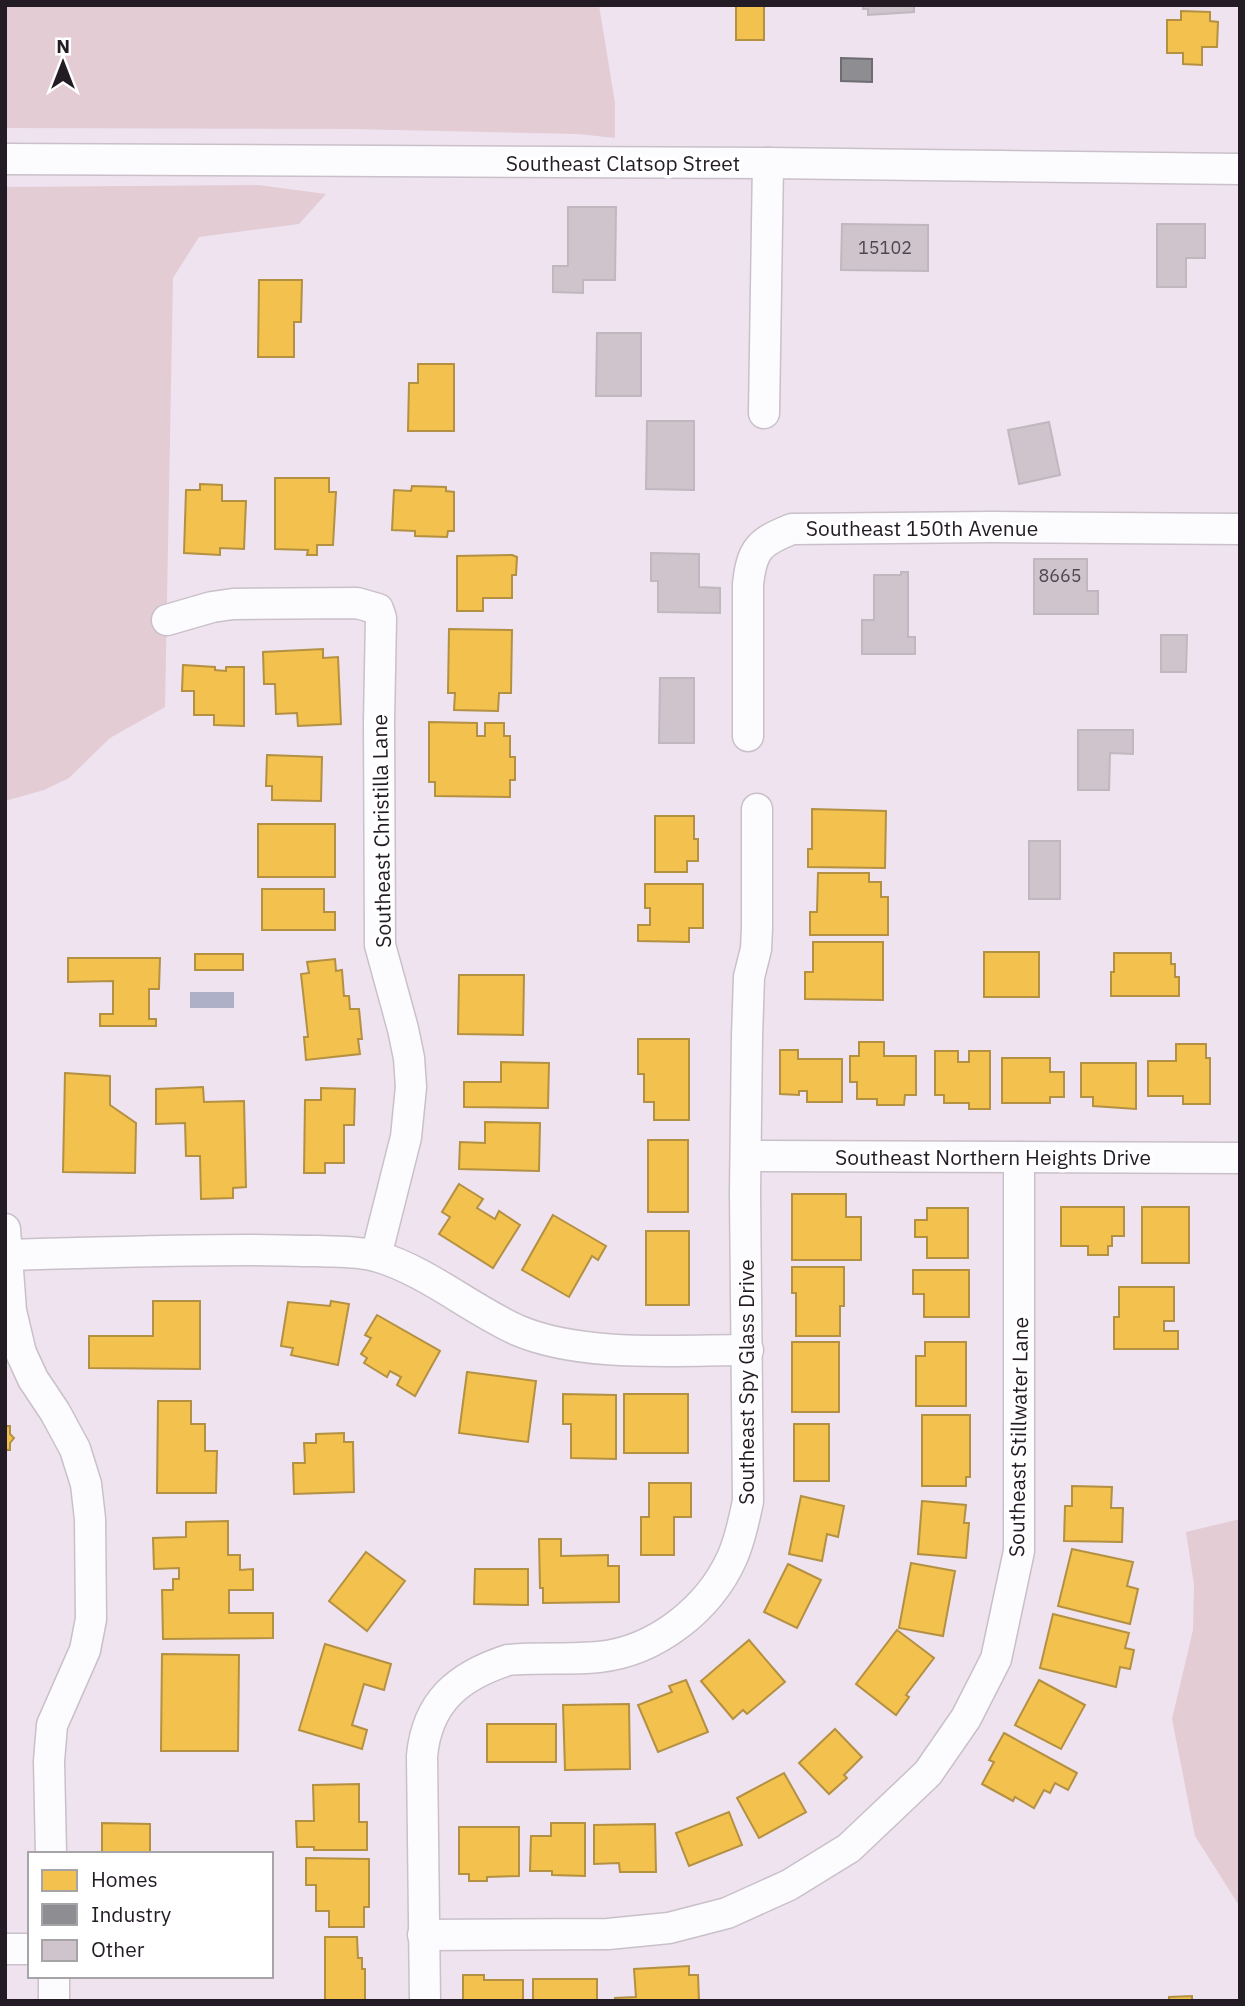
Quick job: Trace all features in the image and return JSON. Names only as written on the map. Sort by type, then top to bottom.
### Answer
[{"type":"street","name":"Southeast Clatsop Street","points":[[5,159],[768,163],[1240,169]]},
{"type":"street","points":[[764,413],[768,163]]},
{"type":"street","name":"Southeast 150th Avenue","points":[[748,736],[750,564],[757,550],[768,538],[792,528],[1240,529]]},
{"type":"street","name":"Southeast Christilla Lane","points":[[167,620],[233,604],[358,603],[378,609],[382,629],[379,721],[380,945],[403,1029],[411,1087],[408,1129],[376,1256]]},
{"type":"street","name":"Southeast Spy Glass Drive","points":[[425,2001],[422,1756],[424,1738],[432,1715],[443,1698],[474,1673],[508,1660],[600,1657],[625,1652],[648,1643],[676,1627],[711,1593],[733,1557],[742,1532],[748,1501],[747,1005],[749,977],[756,949],[757,809]]},
{"type":"street","name":"Southeast Northern Heights Drive","points":[[746,1156],[1240,1158]]},
{"type":"street","name":"Southeast Stillwater Lane","points":[[423,1936],[608,1934],[669,1928],[727,1913],[789,1885],[849,1847],[928,1773],[966,1718],[996,1659],[1020,1550],[1020,1157]]},
{"type":"street","points":[[5,1229],[11,1311],[21,1353],[33,1379],[75,1449],[86,1484],[90,1519],[91,1619],[85,1650],[52,1725],[49,1761],[51,1852]]},
{"type":"street","points":[[6,1255],[115,1251],[351,1252],[376,1256],[410,1270],[518,1330],[551,1341],[586,1347],[643,1350],[748,1350]]},
{"type":"street","points":[[5,1949],[28,1949]]},
{"type":"street","points":[[54,1978],[54,2001]]},
{"type":"shaded area","points":[[5,5],[599,5],[615,103],[615,138],[578,134],[351,129],[5,128]]},
{"type":"shaded area","points":[[258,185],[326,194],[299,224],[199,237],[173,278],[165,707],[110,738],[69,778],[44,790],[5,801],[5,187]]},
{"type":"shaded area","points":[[1240,1519],[1240,1907],[1195,1836],[1172,1719],[1193,1630],[1194,1585],[1186,1532]]},
{"type":"water","points":[[190,992],[234,992],[234,1008],[190,1008]]},
{"type":"building: Homes","points":[[736,6],[764,6],[764,40],[736,40]]},
{"type":"building: Homes","points":[[1181,11],[1210,12],[1210,21],[1218,22],[1217,47],[1202,47],[1202,65],[1183,64],[1183,53],[1167,53],[1167,20],[1181,20]]},
{"type":"building: Homes","points":[[259,280],[302,280],[301,322],[294,322],[294,357],[258,357]]},
{"type":"building: Homes","points":[[418,364],[454,364],[454,431],[408,431],[409,383],[418,383]]},
{"type":"building: Homes","points":[[275,478],[329,478],[329,492],[336,492],[333,545],[317,545],[317,555],[307,555],[308,550],[275,549]]},
{"type":"building: Homes","points":[[200,484],[222,485],[222,501],[246,501],[244,549],[220,548],[220,555],[184,553],[186,490],[200,490]]},
{"type":"building: Homes","points":[[412,486],[446,487],[446,491],[454,492],[454,531],[448,531],[447,537],[415,536],[415,531],[392,530],[394,490],[411,491]]},
{"type":"building: Homes","points":[[457,556],[517,557],[516,575],[512,575],[512,598],[483,598],[483,611],[457,611]]},
{"type":"building: Homes","points":[[449,629],[512,630],[511,693],[499,693],[498,711],[454,710],[455,693],[448,693]]},
{"type":"building: Homes","points":[[323,649],[323,658],[338,657],[341,724],[298,726],[297,713],[276,714],[275,684],[264,684],[263,652]]},
{"type":"building: Homes","points":[[183,665],[215,667],[215,670],[226,671],[226,667],[244,667],[244,726],[214,725],[214,715],[194,715],[194,691],[182,691]]},
{"type":"building: Homes","points":[[429,722],[477,723],[477,736],[485,736],[485,723],[504,723],[504,736],[510,736],[510,757],[515,757],[515,780],[510,780],[510,797],[435,796],[435,782],[429,782]]},
{"type":"building: Homes","points":[[267,755],[322,757],[321,801],[272,800],[272,786],[266,786]]},
{"type":"building: Homes","points":[[812,809],[886,811],[885,868],[808,867],[808,849],[812,849]]},
{"type":"building: Homes","points":[[655,816],[694,816],[698,861],[687,861],[687,872],[655,872]]},
{"type":"building: Homes","points":[[258,824],[335,824],[335,877],[258,877]]},
{"type":"building: Homes","points":[[818,873],[869,873],[869,882],[881,882],[881,897],[888,897],[888,935],[810,935],[810,912],[817,912]]},
{"type":"building: Homes","points":[[645,884],[703,884],[703,928],[689,928],[689,942],[638,941],[638,925],[650,925],[650,908],[645,908]]},
{"type":"building: Homes","points":[[262,889],[324,889],[324,912],[335,912],[335,930],[262,930]]},
{"type":"building: Homes","points":[[813,942],[883,942],[883,1000],[805,999],[805,972],[813,972]]},
{"type":"building: Homes","points":[[984,952],[1039,952],[1039,997],[984,997]]},
{"type":"building: Homes","points":[[1114,953],[1171,953],[1171,964],[1175,964],[1175,977],[1179,977],[1179,996],[1111,996]]},
{"type":"building: Homes","points":[[195,954],[243,954],[243,970],[195,970]]},
{"type":"building: Homes","points":[[68,958],[160,958],[159,989],[149,989],[149,1019],[156,1019],[156,1026],[100,1026],[100,1014],[113,1014],[113,981],[68,982]]},
{"type":"building: Homes","points":[[335,959],[336,971],[342,970],[344,996],[349,996],[350,1009],[359,1009],[362,1039],[358,1039],[360,1054],[306,1060],[304,1037],[308,1037],[301,974],[309,973],[307,962]]},
{"type":"building: Homes","points":[[459,975],[524,975],[523,1035],[458,1034]]},
{"type":"building: Homes","points":[[638,1039],[689,1039],[689,1120],[654,1120],[654,1102],[644,1102],[644,1074],[638,1074]]},
{"type":"building: Homes","points":[[859,1042],[884,1042],[884,1056],[916,1056],[916,1095],[905,1095],[904,1105],[877,1105],[877,1099],[857,1099],[857,1082],[850,1082],[850,1056],[859,1056]]},
{"type":"building: Homes","points":[[1176,1044],[1206,1044],[1206,1058],[1210,1058],[1210,1104],[1183,1104],[1183,1096],[1148,1096],[1148,1061],[1176,1061]]},
{"type":"building: Homes","points":[[780,1050],[798,1050],[798,1059],[842,1059],[842,1102],[807,1102],[807,1091],[799,1091],[799,1095],[780,1094]]},
{"type":"building: Homes","points":[[935,1051],[958,1051],[958,1062],[969,1062],[969,1051],[990,1051],[990,1109],[969,1109],[969,1103],[944,1103],[944,1095],[935,1095]]},
{"type":"building: Homes","points":[[1002,1058],[1050,1058],[1050,1072],[1064,1072],[1064,1097],[1050,1097],[1050,1103],[1002,1103]]},
{"type":"building: Homes","points":[[501,1062],[549,1063],[548,1108],[464,1107],[464,1082],[501,1082]]},
{"type":"building: Homes","points":[[1081,1063],[1136,1063],[1136,1109],[1093,1106],[1093,1097],[1081,1097]]},
{"type":"building: Homes","points":[[65,1073],[110,1076],[110,1105],[136,1123],[135,1173],[63,1172]]},
{"type":"building: Homes","points":[[203,1087],[204,1102],[244,1101],[246,1187],[233,1188],[233,1198],[201,1199],[200,1156],[186,1156],[185,1123],[156,1124],[156,1089]]},
{"type":"building: Homes","points":[[321,1088],[355,1089],[354,1125],[344,1125],[344,1163],[325,1163],[325,1173],[304,1173],[305,1100],[321,1100]]},
{"type":"building: Homes","points":[[485,1122],[540,1123],[539,1171],[459,1169],[460,1142],[485,1143]]},
{"type":"building: Homes","points":[[648,1140],[688,1140],[688,1212],[648,1212]]},
{"type":"building: Homes","points":[[459,1184],[483,1199],[477,1208],[495,1219],[499,1211],[520,1225],[493,1268],[439,1234],[450,1217],[442,1212]]},
{"type":"building: Homes","points":[[792,1194],[846,1194],[846,1217],[861,1217],[861,1260],[792,1260]]},
{"type":"building: Homes","points":[[1061,1207],[1124,1207],[1124,1236],[1112,1236],[1108,1255],[1088,1255],[1088,1246],[1061,1246]]},
{"type":"building: Homes","points":[[1142,1207],[1189,1207],[1189,1263],[1142,1263]]},
{"type":"building: Homes","points":[[927,1208],[968,1208],[968,1258],[927,1258],[927,1237],[915,1237],[915,1220],[927,1220]]},
{"type":"building: Homes","points":[[553,1215],[606,1246],[598,1260],[592,1256],[569,1297],[522,1270]]},
{"type":"building: Homes","points":[[646,1231],[689,1231],[689,1305],[646,1305]]},
{"type":"building: Homes","points":[[792,1267],[844,1267],[844,1306],[840,1306],[840,1336],[796,1336],[796,1293],[792,1293]]},
{"type":"building: Homes","points":[[913,1270],[969,1270],[969,1317],[924,1317],[924,1294],[913,1294]]},
{"type":"building: Homes","points":[[1119,1287],[1174,1287],[1174,1321],[1164,1321],[1164,1331],[1178,1331],[1178,1349],[1114,1349],[1114,1317],[1119,1317]]},
{"type":"building: Homes","points":[[153,1301],[200,1301],[200,1369],[89,1368],[89,1336],[153,1336]]},
{"type":"building: Homes","points":[[331,1301],[349,1304],[338,1365],[291,1355],[293,1348],[281,1346],[288,1302],[330,1306]]},
{"type":"building: Homes","points":[[377,1315],[440,1351],[415,1396],[397,1385],[401,1377],[390,1371],[387,1377],[364,1363],[367,1358],[361,1354],[371,1338],[365,1335]]},
{"type":"building: Homes","points":[[792,1342],[839,1342],[839,1412],[792,1412]]},
{"type":"building: Homes","points":[[925,1342],[966,1342],[966,1406],[916,1406],[916,1356],[925,1356]]},
{"type":"building: Homes","points":[[467,1372],[536,1381],[528,1442],[459,1433]]},
{"type":"building: Homes","points":[[563,1394],[616,1395],[616,1459],[571,1458],[571,1424],[563,1424]]},
{"type":"building: Homes","points":[[624,1394],[688,1394],[688,1453],[624,1453]]},
{"type":"building: Homes","points":[[158,1401],[191,1401],[191,1424],[205,1424],[205,1451],[217,1451],[216,1493],[157,1493]]},
{"type":"building: Homes","points":[[922,1415],[970,1415],[970,1477],[966,1477],[966,1486],[922,1486]]},
{"type":"building: Homes","points":[[794,1424],[829,1424],[829,1481],[794,1481]]},
{"type":"building: Homes","points":[[5,1426],[10,1426],[10,1434],[14,1438],[10,1443],[10,1450],[5,1450]]},
{"type":"building: Homes","points":[[344,1433],[344,1442],[353,1442],[354,1492],[294,1494],[293,1463],[305,1463],[304,1443],[316,1443],[316,1434]]},
{"type":"building: Homes","points":[[649,1483],[691,1483],[691,1517],[674,1517],[674,1555],[641,1555],[641,1517],[649,1517]]},
{"type":"building: Homes","points":[[1072,1486],[1112,1487],[1111,1508],[1123,1508],[1122,1542],[1064,1541],[1065,1506],[1072,1506]]},
{"type":"building: Homes","points":[[801,1496],[844,1506],[838,1537],[827,1534],[822,1561],[789,1554]]},
{"type":"building: Homes","points":[[922,1501],[966,1505],[964,1523],[969,1523],[966,1558],[918,1554]]},
{"type":"building: Homes","points":[[228,1521],[228,1555],[240,1555],[240,1570],[253,1569],[253,1590],[229,1590],[229,1613],[273,1613],[273,1638],[163,1639],[162,1590],[173,1590],[173,1579],[179,1579],[179,1568],[154,1569],[153,1538],[186,1537],[186,1522]]},
{"type":"building: Homes","points":[[539,1539],[561,1539],[561,1556],[608,1555],[608,1566],[619,1566],[619,1602],[543,1603]]},
{"type":"building: Homes","points":[[1072,1549],[1133,1562],[1127,1586],[1138,1589],[1130,1624],[1058,1606]]},
{"type":"building: Homes","points":[[366,1552],[405,1581],[367,1631],[329,1601]]},
{"type":"building: Homes","points":[[911,1563],[955,1571],[943,1636],[899,1628]]},
{"type":"building: Homes","points":[[788,1564],[821,1580],[797,1628],[764,1612]]},
{"type":"building: Homes","points":[[475,1569],[528,1569],[528,1605],[474,1604]]},
{"type":"building: Homes","points":[[1053,1614],[1129,1633],[1125,1648],[1134,1650],[1130,1669],[1120,1667],[1116,1687],[1040,1668]]},
{"type":"building: Homes","points":[[897,1630],[934,1658],[906,1695],[909,1697],[896,1715],[856,1684]]},
{"type":"building: Homes","points":[[749,1640],[785,1682],[747,1714],[743,1710],[733,1719],[701,1681]]},
{"type":"building: Homes","points":[[325,1644],[391,1664],[384,1690],[364,1684],[352,1725],[367,1730],[362,1749],[299,1730]]},
{"type":"building: Homes","points":[[162,1654],[239,1655],[238,1751],[161,1751]]},
{"type":"building: Homes","points":[[686,1680],[708,1732],[658,1752],[638,1705],[672,1692],[669,1686]]},
{"type":"building: Homes","points":[[1039,1680],[1085,1705],[1061,1749],[1015,1725]]},
{"type":"building: Homes","points":[[629,1704],[630,1769],[565,1770],[563,1705]]},
{"type":"building: Homes","points":[[487,1724],[556,1724],[556,1762],[487,1762]]},
{"type":"building: Homes","points":[[835,1729],[862,1757],[844,1775],[847,1778],[829,1794],[799,1763]]},
{"type":"building: Homes","points":[[1004,1733],[1077,1773],[1068,1790],[1055,1783],[1050,1793],[1044,1790],[1034,1808],[1015,1797],[1013,1801],[982,1784],[994,1762],[989,1760]]},
{"type":"building: Homes","points":[[784,1773],[806,1812],[759,1838],[737,1798]]},
{"type":"building: Homes","points":[[359,1784],[359,1822],[367,1822],[367,1850],[314,1850],[314,1847],[297,1847],[296,1821],[314,1821],[313,1785]]},
{"type":"building: Homes","points":[[729,1812],[742,1845],[689,1866],[676,1833]]},
{"type":"building: Homes","points":[[102,1823],[150,1824],[150,1852],[102,1852]]},
{"type":"building: Homes","points":[[551,1823],[585,1823],[585,1876],[530,1871],[531,1836],[551,1836]]},
{"type":"building: Homes","points":[[655,1824],[656,1872],[620,1872],[619,1863],[594,1864],[594,1825]]},
{"type":"building: Homes","points":[[459,1827],[519,1827],[519,1876],[487,1877],[487,1881],[469,1881],[469,1874],[459,1874]]},
{"type":"building: Homes","points":[[306,1858],[369,1859],[369,1907],[364,1907],[364,1927],[329,1927],[329,1911],[316,1911],[316,1885],[306,1885]]},
{"type":"building: Homes","points":[[325,1937],[357,1937],[358,1958],[362,1958],[362,1969],[365,1969],[365,2001],[325,2001]]},
{"type":"building: Homes","points":[[689,1966],[689,1975],[698,1975],[699,2001],[615,2001],[615,1998],[636,1997],[634,1969]]},
{"type":"building: Homes","points":[[463,1975],[484,1975],[484,1980],[523,1980],[523,2001],[463,2001]]},
{"type":"building: Homes","points":[[533,1979],[597,1979],[597,2001],[533,2001]]},
{"type":"building: Homes","points":[[1192,1996],[1192,2001],[1169,2001],[1169,1997]]},
{"type":"building: Industry","points":[[841,58],[872,59],[872,82],[841,81]]},
{"type":"building: Other","points":[[863,5],[914,5],[914,12],[868,15],[868,9],[863,9]]},
{"type":"building: Other","points":[[568,207],[616,207],[615,280],[583,280],[583,293],[553,292],[553,266],[568,266]]},
{"type":"building: Other","points":[[842,224],[928,225],[928,271],[841,270]]},
{"type":"building: Other","points":[[1157,224],[1205,224],[1205,258],[1186,258],[1186,287],[1157,287]]},
{"type":"building: Other","points":[[597,333],[641,333],[641,396],[596,396]]},
{"type":"building: Other","points":[[647,421],[694,421],[694,490],[646,489]]},
{"type":"building: Other","points":[[1049,422],[1060,475],[1019,484],[1008,430]]},
{"type":"building: Other","points":[[651,553],[699,554],[699,587],[720,588],[720,613],[658,612],[658,581],[651,581]]},
{"type":"building: Other","points":[[1034,559],[1087,559],[1087,591],[1098,591],[1098,614],[1034,614]]},
{"type":"building: Other","points":[[901,572],[908,572],[908,637],[915,637],[915,654],[862,654],[862,620],[874,620],[874,575],[901,575]]},
{"type":"building: Other","points":[[1161,635],[1187,635],[1186,672],[1161,672]]},
{"type":"building: Other","points":[[660,678],[694,678],[694,743],[659,743]]},
{"type":"building: Other","points":[[1078,730],[1133,730],[1133,754],[1110,753],[1109,790],[1078,790]]},
{"type":"building: Other","points":[[1029,841],[1060,841],[1060,899],[1029,899]]}]
